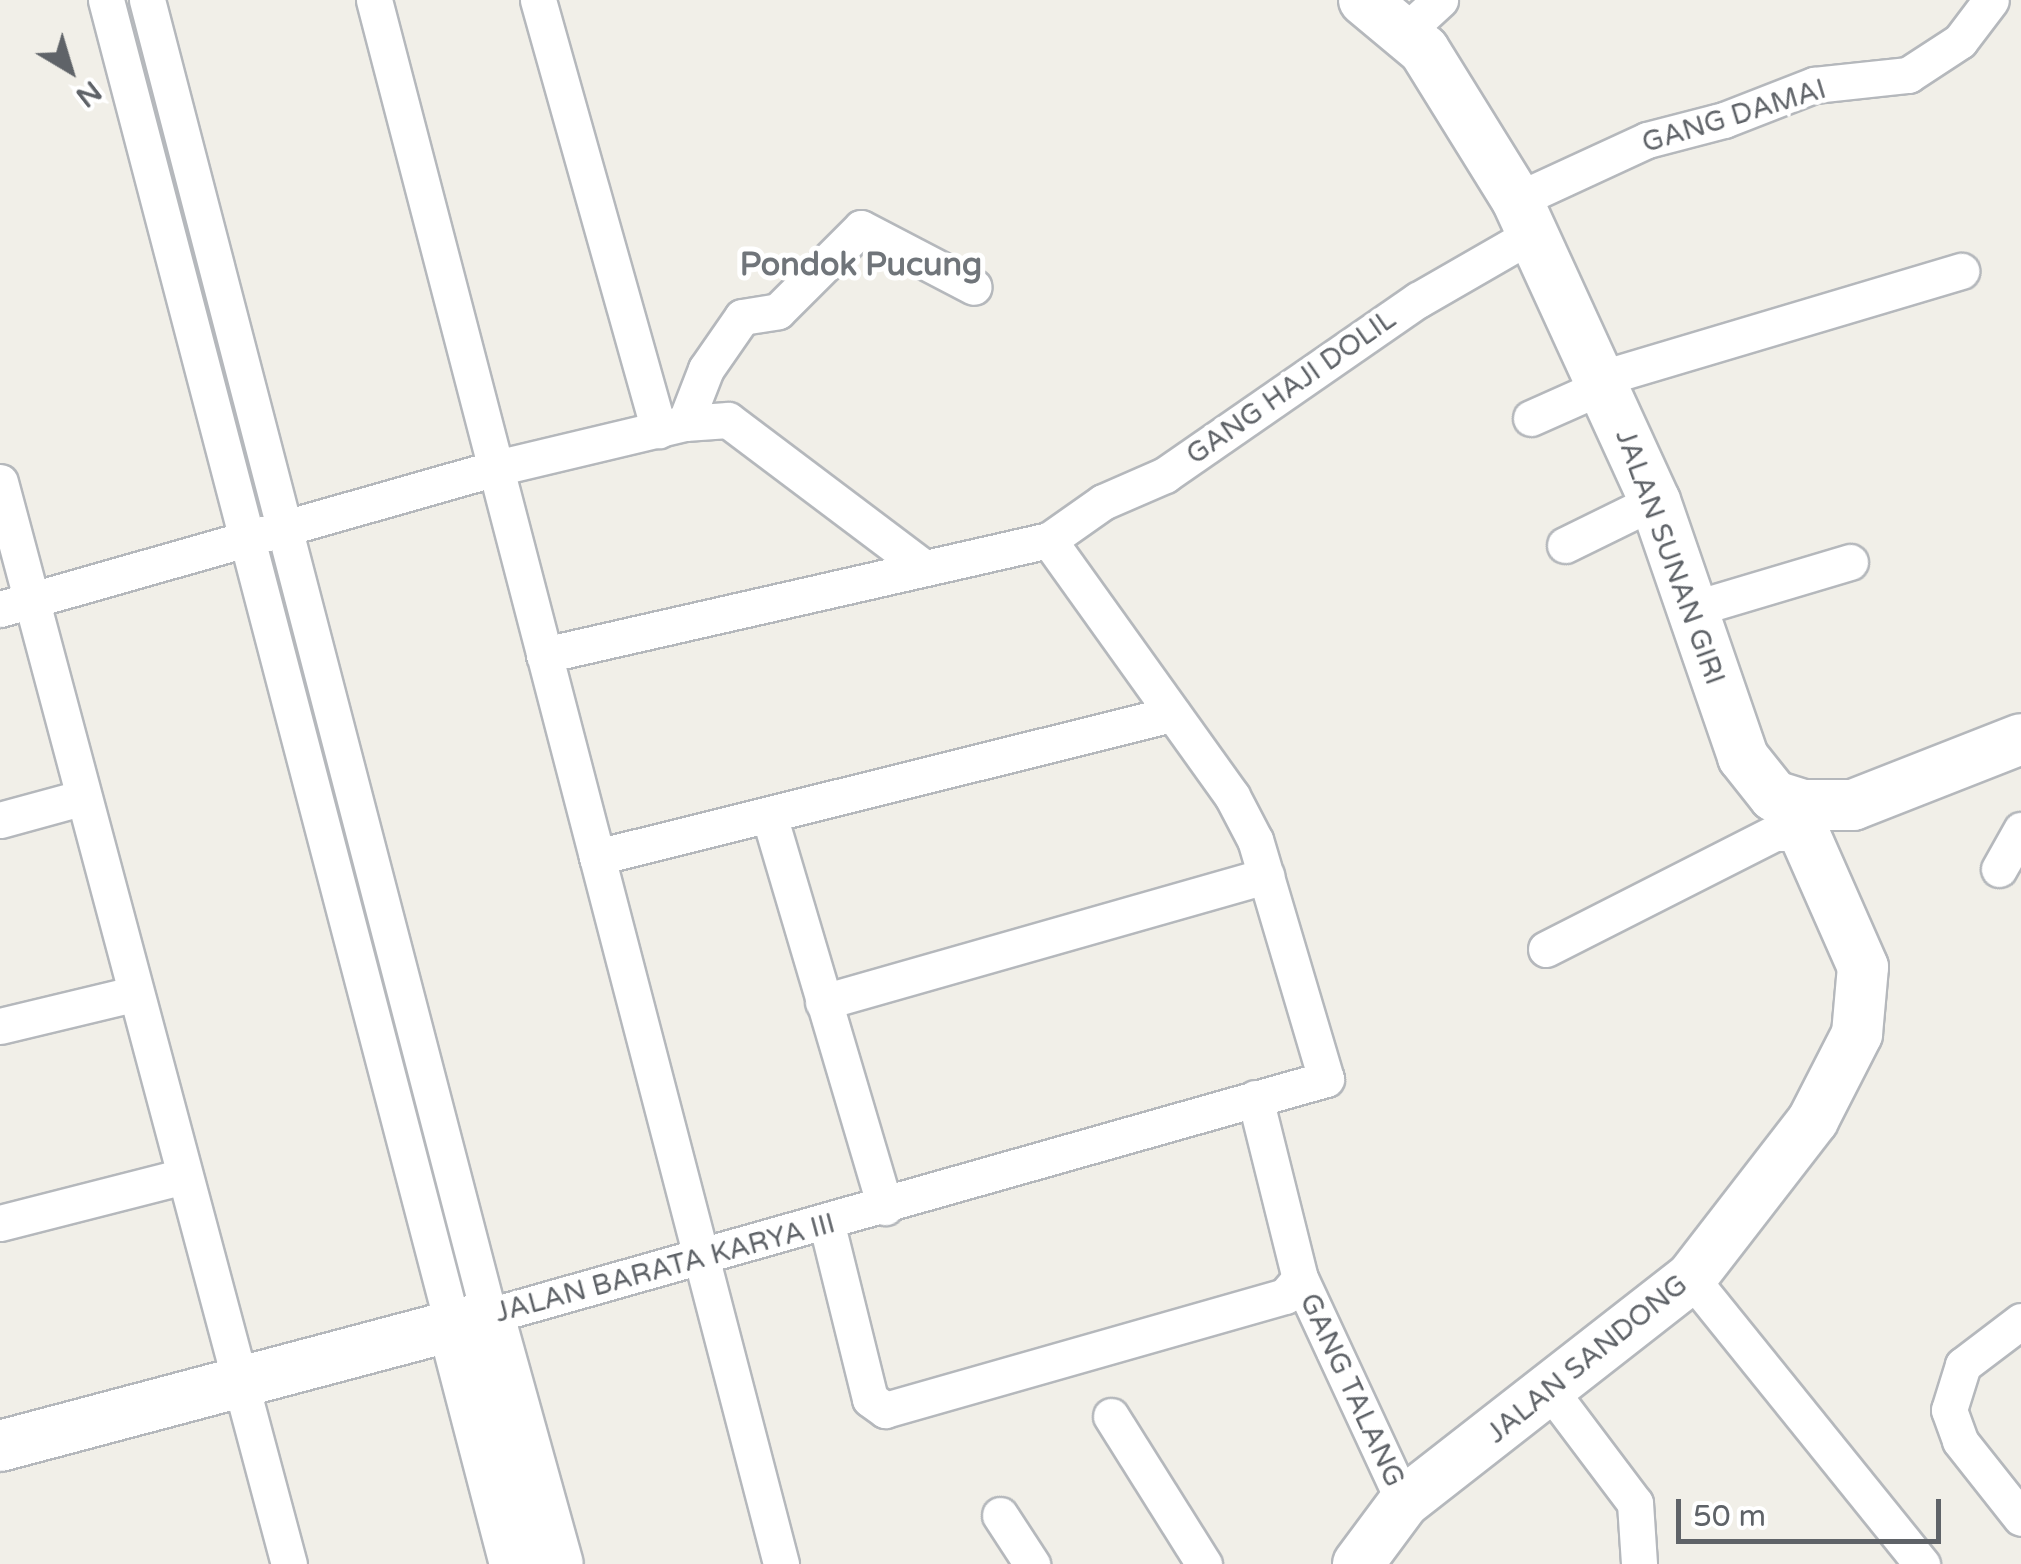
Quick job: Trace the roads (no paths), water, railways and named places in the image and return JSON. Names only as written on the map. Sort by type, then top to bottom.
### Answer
[{"type":"street","points":[[106,0],[242,538],[471,1321],[558,1564]]},
{"type":"street","points":[[148,0],[282,528],[471,1321],[515,1564]]},
{"type":"street","points":[[374,0],[781,1564]]},
{"type":"street","points":[[538,0],[672,426]]},
{"type":"street","name":"JALAN SUNAN GIRI","points":[[1364,0],[1424,50],[1456,95],[1525,217],[1655,501],[1742,757],[1774,796],[1804,819],[1853,805],[2021,738]]},
{"type":"street","points":[[1404,33],[1440,0]]},
{"type":"street","name":"GANG DAMAI","points":[[1525,217],[1647,140],[1724,120],[1814,85],[1908,75],[1960,41],[1991,0]]},
{"type":"street","name":"GANG HAJI DOLIL","points":[[1049,540],[1103,502],[1165,475],[1418,300],[1525,217]]},
{"type":"street","points":[[672,426],[742,317],[778,311],[861,228],[974,286]]},
{"type":"street","points":[[1531,418],[1603,382],[1961,272]]},
{"type":"street","points":[[14,605],[496,468],[672,426],[728,420],[922,567]]},
{"type":"street","points":[[0,482],[14,605],[80,798],[290,1564]]},
{"type":"street","points":[[1565,545],[1655,501]]},
{"type":"street","points":[[544,654],[1049,540],[1232,796],[1266,876],[823,1002]]},
{"type":"street","points":[[1689,610],[1850,562]]},
{"type":"street","points":[[597,858],[1172,714]]},
{"type":"street","points":[[0,820],[80,798]]},
{"type":"street","points":[[768,815],[884,1207]]},
{"type":"street","points":[[1546,948],[1804,819]]},
{"type":"street","name":"JALAN SANDONG","points":[[1358,1564],[1404,1502],[1690,1278],[1813,1120],[1857,1034],[1863,967],[1804,819]]},
{"type":"street","points":[[1999,870],[2021,830]]},
{"type":"street","name":"JALAN BARATA KARYA III","points":[[0,1446],[827,1225],[1326,1079],[1266,876]]},
{"type":"street","points":[[0,1026],[133,994]]},
{"type":"street","name":"GANG TALANG","points":[[1255,1098],[1300,1278],[1404,1502]]},
{"type":"street","points":[[0,1223],[184,1176]]},
{"type":"street","points":[[827,1225],[870,1399],[885,1410],[1285,1296],[1300,1278]]},
{"type":"street","points":[[1690,1278],[1922,1564]]},
{"type":"street","points":[[2021,1320],[1963,1365],[1948,1410],[1960,1441],[2021,1518]]},
{"type":"street","points":[[1549,1389],[1635,1503],[1639,1564]]},
{"type":"street","points":[[1112,1416],[1204,1564]]},
{"type":"street","points":[[1000,1514],[1032,1564]]},
{"type":"district","name":"Pondok Pucung","points":[[861,265]]}]
